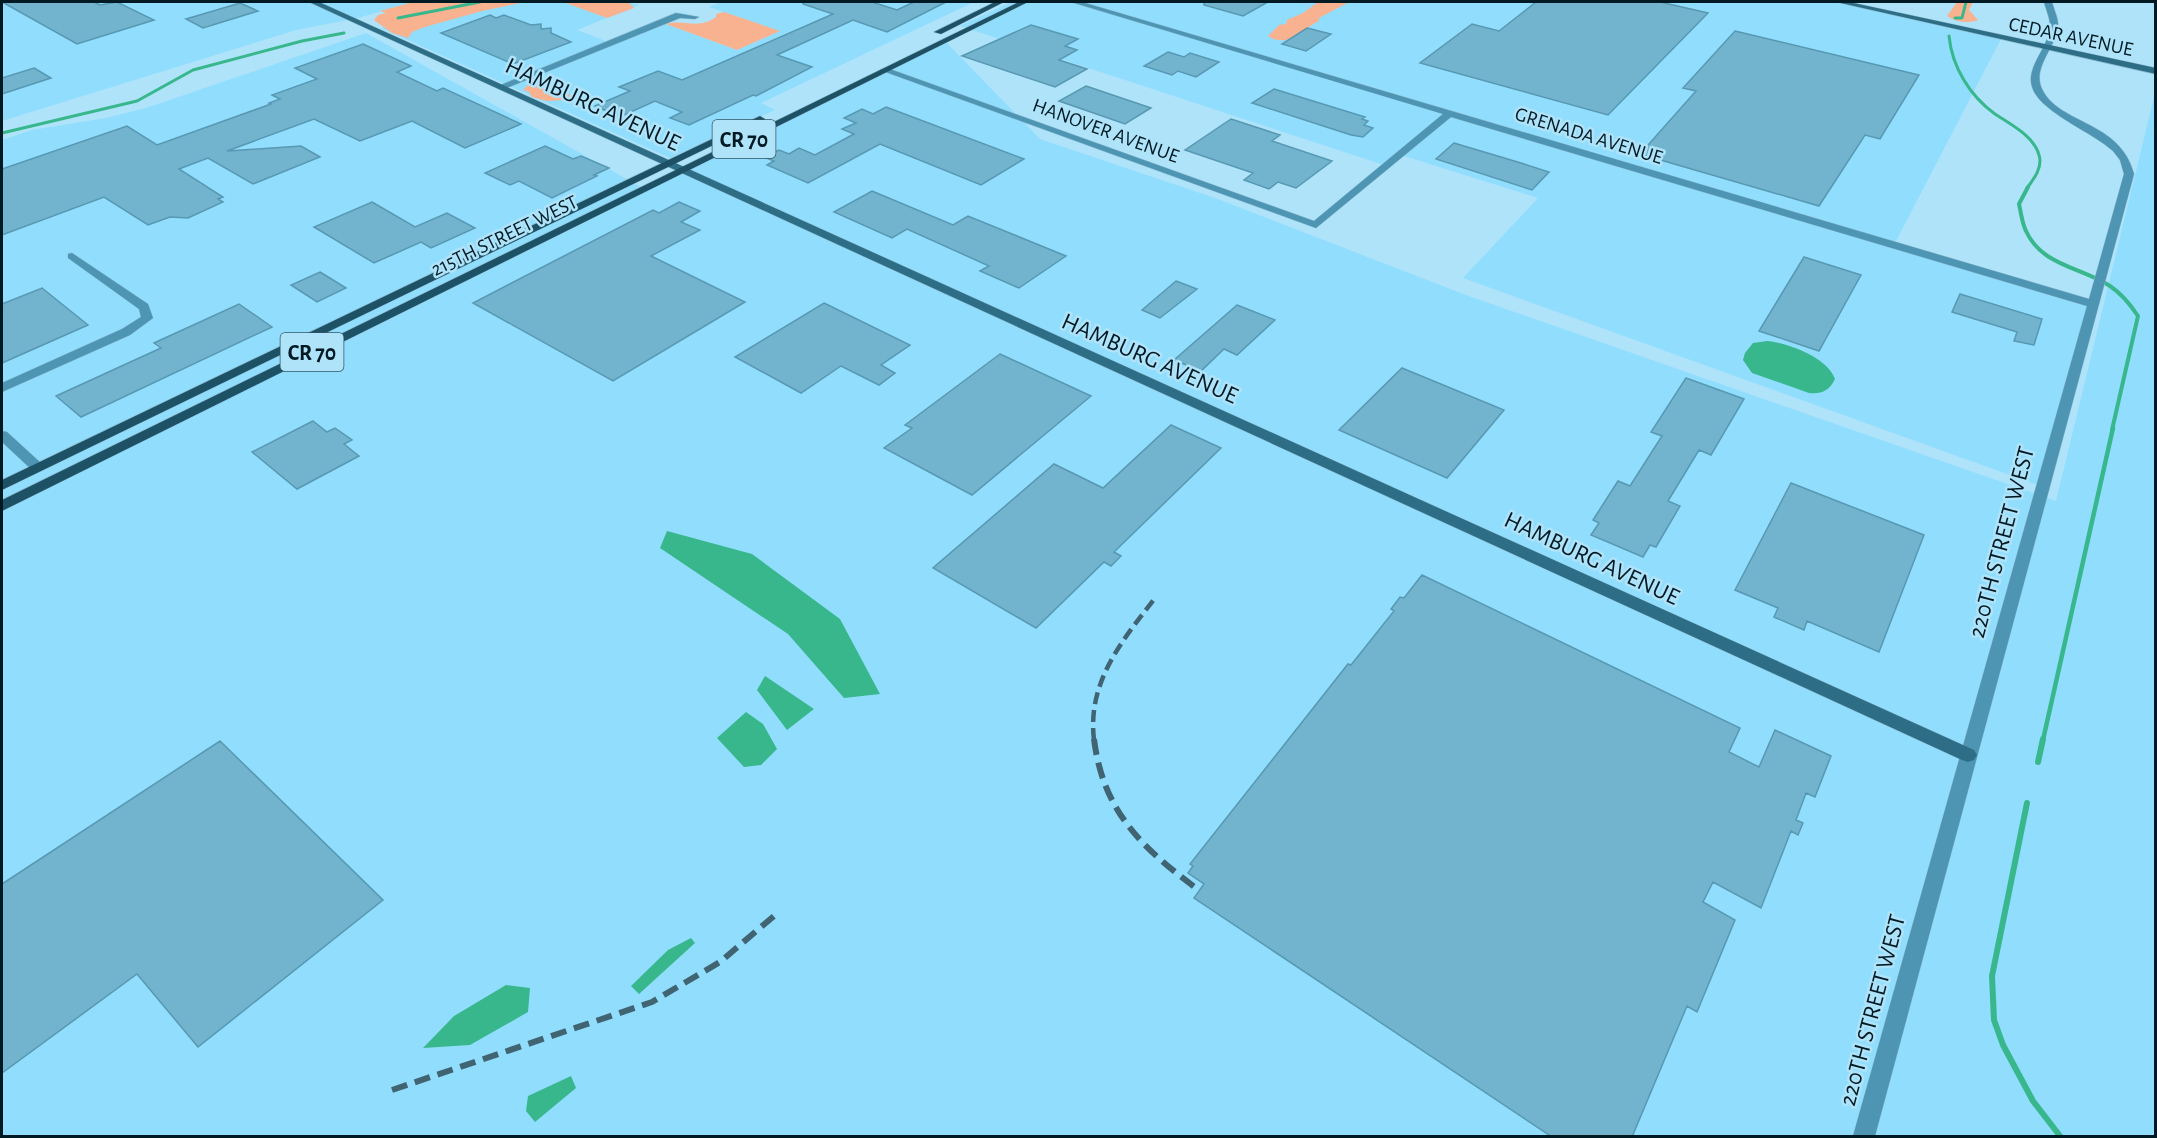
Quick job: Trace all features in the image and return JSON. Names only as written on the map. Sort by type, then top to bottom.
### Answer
[{"type":"main road","points":[[932,35],[1000,2]]},
{"type":"main road","points":[[961,33],[1015,2]]},
{"type":"main road","name":"215TH STREET WEST","points":[[2,506],[1024,2]]},
{"type":"main road","name":"215TH STREET WEST","points":[[2,485],[770,114]]},
{"type":"main road","points":[[51,482],[72,460],[176,406],[211,383]]},
{"type":"main road","points":[[2,497],[24,484],[37,467]]},
{"type":"street","name":"HAMBURG AVENUE","points":[[313,2],[1968,755]]},
{"type":"street","name":"GRENADA AVENUE","points":[[1075,2],[2092,304]]},
{"type":"street","name":"CEDAR AVENUE","points":[[1840,2],[2156,71]]},
{"type":"street","name":"220TH STREET WEST","points":[[1864,1137],[2128,168],[2117,149],[2050,104],[2039,93],[2035,81],[2036,72],[2054,25],[2048,2]]},
{"type":"street","points":[[501,87],[680,15],[695,17]]},
{"type":"street","name":"HANOVER AVENUE","points":[[884,70],[1316,225],[1450,113]]},
{"type":"street","points":[[2,388],[126,332],[147,318],[144,307],[72,256]]},
{"type":"street","points":[[2,435],[37,467]]},
{"type":"shaded area","points":[[2,2],[413,2],[358,18],[296,30],[2,121]]},
{"type":"shaded area","points":[[413,2],[525,2],[425,27],[412,32],[408,38],[392,33],[374,20],[378,15],[386,13],[380,11]]},
{"type":"shaded area","points":[[519,2],[628,2],[639,5],[577,30],[613,44],[666,24],[737,50],[779,31],[709,7],[721,2],[974,2],[761,103],[775,110],[670,158],[381,28]]},
{"type":"shaded area","points":[[563,2],[628,2],[634,8],[607,18]]},
{"type":"shaded area","points":[[1011,2],[1840,2],[2002,37],[1894,245],[2092,304],[2043,487],[1463,278],[1538,198],[1401,155],[1387,166],[960,26]]},
{"type":"shaded area","points":[[1318,2],[1349,2],[1319,18],[1319,21],[1288,39],[1275,39],[1268,36],[1279,25],[1286,24],[1287,20],[1303,13]]},
{"type":"shaded area","points":[[1957,2],[1973,2],[1969,10],[1978,20],[1962,22],[1947,16]]},
{"type":"shaded area","points":[[724,12],[780,31],[737,50],[666,24],[704,23],[716,17],[716,14]]},
{"type":"shaded area","points":[[366,33],[646,190],[945,41],[1040,139],[1215,198],[1466,295],[2056,501],[2155,93],[2155,1136],[2,1136],[2,140],[32,130],[106,118],[146,108]]},
{"type":"shaded area","points":[[530,83],[544,85],[578,97],[570,102],[547,101],[532,97],[529,92],[523,90]]},
{"type":"shaded area","points":[[1767,341],[1796,348],[1816,358],[1831,371],[1835,379],[1833,383],[1825,391],[1809,393],[1752,373],[1743,360],[1745,353],[1753,343]]},
{"type":"shaded area","points":[[667,531],[752,554],[840,619],[880,694],[844,698],[788,634],[660,548]]},
{"type":"shaded area","points":[[765,676],[814,709],[787,730],[757,690]]},
{"type":"shaded area","points":[[746,712],[763,724],[777,749],[761,765],[744,767],[717,738]]},
{"type":"shaded area","points":[[691,938],[695,943],[639,994],[631,986],[668,950]]},
{"type":"shaded area","points":[[506,985],[530,988],[528,1012],[470,1045],[423,1048],[454,1016]]},
{"type":"shaded area","points":[[571,1076],[576,1088],[535,1122],[526,1111],[528,1096]]},
{"type":"building","points":[[2,2],[94,2],[100,5],[117,2],[154,20],[77,44]]},
{"type":"building","points":[[803,2],[872,2],[897,10],[914,2],[946,2],[887,32],[853,20],[777,55],[812,67],[756,96],[753,95],[689,125],[670,118],[682,112],[655,101],[620,117],[595,106],[630,91],[619,87],[658,71],[682,80],[833,14],[803,4]]},
{"type":"building","points":[[1204,2],[1268,2],[1243,16],[1204,5]]},
{"type":"building","points":[[1536,2],[1660,2],[1708,13],[1608,115],[1420,63],[1472,24],[1499,31]]},
{"type":"building","points":[[240,3],[258,11],[203,28],[186,19]]},
{"type":"building","points":[[490,15],[496,18],[504,15],[531,25],[541,24],[541,29],[551,28],[551,33],[571,42],[513,64],[441,33]]},
{"type":"building","points":[[1031,25],[1078,39],[1065,46],[1077,50],[1059,60],[1087,69],[1055,87],[962,56]]},
{"type":"building","points":[[1307,28],[1331,34],[1306,51],[1282,44]]},
{"type":"building","points":[[1735,31],[1919,75],[1880,139],[1865,135],[1819,206],[1640,154],[1696,91],[1683,88]]},
{"type":"building","points":[[363,44],[411,66],[397,72],[437,91],[443,88],[521,124],[465,148],[412,121],[360,141],[314,119],[227,151],[301,146],[320,157],[253,184],[208,158],[179,169],[223,197],[218,199],[223,202],[188,218],[170,217],[148,225],[104,197],[2,235],[2,169],[127,126],[157,145],[271,104],[269,103],[280,99],[272,95],[317,79],[295,68]]},
{"type":"building","points":[[1168,52],[1184,57],[1190,53],[1219,62],[1196,77],[1178,71],[1172,75],[1144,66]]},
{"type":"building","points":[[34,68],[51,78],[2,94],[2,78]]},
{"type":"building","points":[[1086,86],[1151,108],[1125,124],[1059,101]]},
{"type":"building","points":[[1274,89],[1365,117],[1362,119],[1368,121],[1364,125],[1373,128],[1363,137],[1351,135],[1252,103]]},
{"type":"building","points":[[886,107],[1024,159],[981,185],[880,144],[808,183],[767,165],[774,161],[764,157],[779,150],[789,154],[799,148],[815,155],[854,134],[842,129],[856,123],[844,118],[862,109],[873,114]]},
{"type":"building","points":[[1231,119],[1280,135],[1272,141],[1332,161],[1296,188],[1278,182],[1269,189],[1244,180],[1253,173],[1185,150]]},
{"type":"building","points":[[1454,143],[1549,172],[1532,190],[1436,159]]},
{"type":"building","points":[[545,146],[573,159],[581,156],[609,168],[552,198],[519,181],[510,185],[485,173]]},
{"type":"building","points":[[872,191],[953,225],[968,216],[1066,256],[1019,288],[980,271],[989,266],[907,229],[892,238],[834,212]]},
{"type":"building","points":[[372,202],[415,227],[447,213],[475,228],[431,248],[421,242],[374,263],[314,227]]},
{"type":"building","points":[[679,202],[700,211],[681,222],[700,230],[651,256],[745,302],[613,381],[473,303],[653,210],[659,213]]},
{"type":"building","points":[[1804,257],[1861,275],[1819,351],[1759,331]]},
{"type":"building","points":[[320,272],[346,288],[317,302],[291,285]]},
{"type":"building","points":[[1176,281],[1197,289],[1160,318],[1142,310]]},
{"type":"building","points":[[42,288],[88,325],[2,363],[2,304]]},
{"type":"building","points":[[1960,294],[2042,319],[2034,345],[2014,341],[2017,332],[1952,312]]},
{"type":"building","points":[[824,303],[910,345],[881,365],[895,373],[879,385],[841,366],[801,393],[735,357]]},
{"type":"building","points":[[239,304],[272,327],[81,417],[56,396],[161,348],[154,343]]},
{"type":"building","points":[[1237,305],[1275,320],[1237,355],[1224,349],[1201,371],[1174,360]]},
{"type":"building","points":[[1000,354],[1091,396],[972,495],[884,448],[912,428],[905,425]]},
{"type":"building","points":[[1402,368],[1504,410],[1447,478],[1339,430]]},
{"type":"building","points":[[1686,378],[1744,399],[1711,455],[1699,450],[1668,501],[1680,506],[1656,547],[1650,545],[1643,557],[1591,535],[1599,523],[1593,520],[1618,481],[1630,486],[1662,436],[1651,432]]},
{"type":"building","points":[[313,421],[327,432],[335,428],[352,440],[344,444],[359,456],[297,489],[252,452]]},
{"type":"building","points":[[1171,425],[1221,448],[1114,552],[1121,556],[1111,566],[1104,562],[1036,628],[933,568],[1054,464],[1103,488]]},
{"type":"building","points":[[1791,483],[1924,535],[1879,652],[1807,621],[1804,630],[1774,617],[1778,608],[1735,590]]},
{"type":"building","points":[[1422,575],[1740,728],[1729,752],[1759,767],[1775,730],[1831,756],[1815,797],[1806,793],[1796,820],[1803,823],[1798,835],[1791,831],[1761,908],[1713,882],[1703,902],[1735,920],[1697,1012],[1687,1006],[1632,1137],[1552,1137],[1194,898],[1204,884],[1188,873],[1193,866],[1190,864],[1348,664],[1351,665],[1394,611],[1391,609],[1400,597],[1404,598]]},
{"type":"building","points":[[220,741],[383,900],[198,1047],[137,974],[2,1073],[2,884]]},
{"type":"waterway","points":[[398,18],[480,2]]},
{"type":"waterway","points":[[1955,18],[1962,18],[1966,2]]},
{"type":"waterway","points":[[2,133],[137,101],[193,70],[302,41],[344,33]]},
{"type":"waterway","points":[[1949,36],[1958,70],[1970,90],[1986,107],[2027,136],[2036,148],[2040,159],[2039,168],[2027,188]]},
{"type":"waterway","points":[[2028,187],[2019,204],[2025,228],[2033,243],[2052,259],[2110,286],[2126,300],[2138,316],[2112,430]]},
{"type":"waterway","points":[[2043,740],[2113,428]]},
{"type":"waterway","points":[[2038,762],[2043,739]]},
{"type":"waterway","points":[[2027,803],[1992,976],[1994,1020],[2003,1045],[2033,1101],[2060,1136]]},
{"type":"railway","points":[[1094,740],[1093,719],[1102,681],[1119,647],[1155,598]]},
{"type":"railway","points":[[1094,739],[1106,788],[1129,827],[1161,860],[1200,891]]},
{"type":"railway","points":[[392,1090],[652,1002],[720,962],[774,916]]}]
